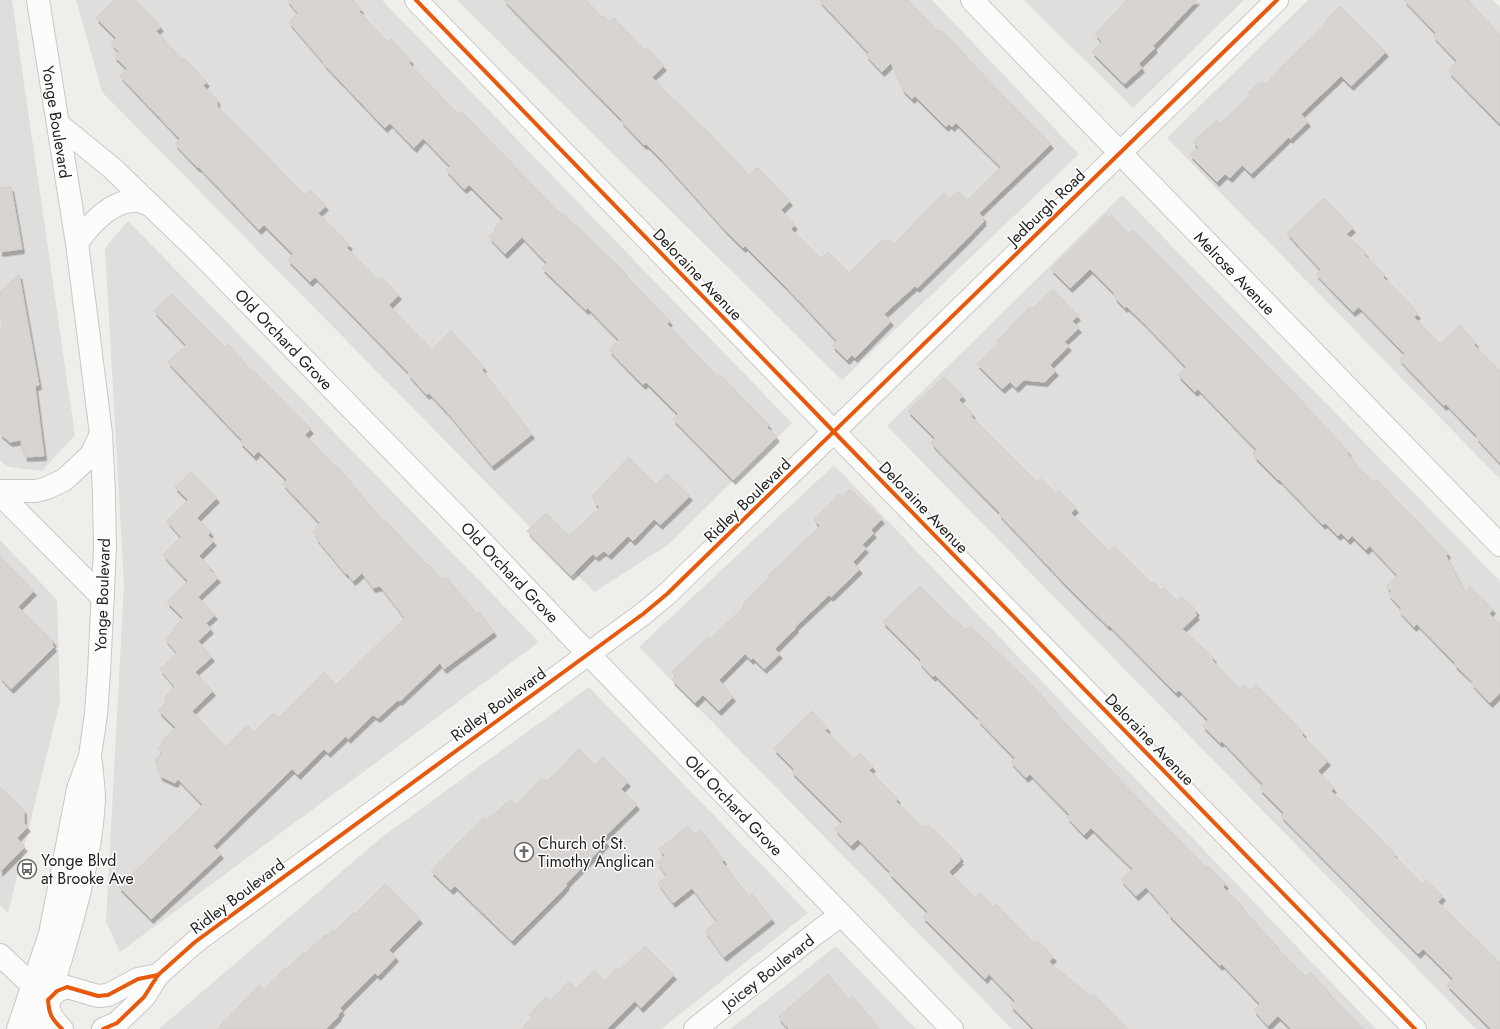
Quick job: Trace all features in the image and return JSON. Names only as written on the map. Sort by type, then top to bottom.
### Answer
[{"type":"street","name":"Yonge Boulevard","points":[[38,0],[77,243],[101,434],[104,509],[103,598],[96,714],[90,756],[78,789],[50,934],[41,993],[40,1029]]},
{"type":"street","name":"Deloraine Avenue","points":[[416,0],[1415,1029]]},
{"type":"street","name":"Melrose Avenue","points":[[972,0],[1500,545]]},
{"type":"street","name":"Jedburgh Road","points":[[834,432],[1277,0]]},
{"type":"street","name":"Old Orchard Grove","points":[[58,124],[107,164],[206,259],[483,543],[841,916],[952,1029]]},
{"type":"street","points":[[77,243],[96,219],[122,203],[135,200],[149,205]]},
{"type":"street","name":"Ridley Boulevard","points":[[112,1027],[144,997],[158,975],[195,942],[643,614],[667,594],[834,432]]},
{"type":"street","points":[[0,491],[36,491],[47,488],[64,480],[91,454],[101,434]]},
{"type":"street","points":[[0,494],[103,598]]},
{"type":"street","name":"Joicey Boulevard","points":[[695,1029],[814,934],[841,916]]},
{"type":"street","points":[[0,955],[41,993],[52,1019],[62,1029]]},
{"type":"street","points":[[41,993],[57,991],[67,987],[98,996],[108,995],[138,979],[158,975]]},
{"type":"street","name":"Yonge Boulevard","points":[[18,1029],[41,993]]},
{"type":"shaded area","points":[[0,0],[12,0],[75,435],[42,471],[8,467],[0,460]]},
{"type":"shaded area","points":[[76,0],[382,0],[792,423],[668,545],[594,592],[102,92]]},
{"type":"shaded area","points":[[457,0],[932,0],[1079,154],[842,380]]},
{"type":"shaded area","points":[[1024,0],[1244,0],[1133,108]]},
{"type":"shaded area","points":[[1308,0],[1493,0],[1500,7],[1500,479],[1167,138]]},
{"type":"shaded area","points":[[1122,195],[1500,581],[1500,1029],[1476,1029],[887,426]]},
{"type":"shaded area","points":[[128,221],[539,642],[120,952],[106,922],[124,584],[105,248]]},
{"type":"shaded area","points":[[834,465],[1376,1029],[1012,1029],[639,647]]},
{"type":"shaded area","points":[[0,540],[57,600],[60,701],[8,913],[0,905]]},
{"type":"shaded area","points":[[589,687],[699,800],[501,970],[382,837]]},
{"type":"shaded area","points":[[699,800],[808,913],[661,1029],[159,1029],[382,837],[501,970]]},
{"type":"shaded area","points":[[836,946],[916,1029],[730,1029]]},
{"type":"building","points":[[114,0],[135,0],[154,19],[161,27],[156,31],[182,59],[184,58],[207,82],[203,86],[217,99],[217,106],[305,195],[310,190],[326,206],[318,213],[350,245],[347,248],[378,280],[381,277],[399,295],[389,305],[432,350],[451,331],[484,367],[482,370],[532,434],[492,466],[448,413],[429,393],[427,395],[408,374],[409,373],[315,277],[310,282],[288,260],[293,254],[264,225],[259,230],[199,167],[198,168],[175,144],[180,139],[120,76],[127,69],[114,56],[119,52],[111,43],[116,38],[96,18]]},
{"type":"building","points":[[287,0],[353,0],[361,9],[359,12],[364,16],[364,18],[388,42],[391,39],[411,60],[409,63],[457,113],[461,111],[561,214],[562,213],[574,225],[575,224],[625,273],[624,274],[670,321],[667,324],[718,377],[720,375],[769,425],[767,427],[777,437],[733,480],[673,419],[678,414],[646,382],[643,385],[609,350],[619,340],[588,308],[586,310],[542,268],[547,263],[522,237],[505,254],[489,237],[496,230],[494,228],[503,219],[469,185],[464,189],[446,170],[450,166],[423,138],[414,148],[390,123],[385,128],[323,63],[289,22],[298,13]]},
{"type":"building","points":[[504,0],[586,0],[603,18],[604,16],[610,22],[614,18],[645,50],[647,48],[664,66],[652,77],[668,94],[711,135],[749,175],[757,167],[790,201],[781,210],[795,225],[791,229],[821,259],[828,252],[849,273],[882,240],[884,242],[888,239],[894,244],[944,193],[949,199],[958,191],[967,201],[1001,167],[956,123],[952,127],[949,124],[946,127],[915,96],[912,99],[903,90],[891,63],[882,72],[866,55],[869,53],[819,0],[908,0],[939,32],[941,30],[963,52],[962,53],[1051,144],[979,213],[984,218],[982,219],[984,221],[964,242],[917,288],[915,286],[884,314],[891,321],[855,358],[852,355],[847,360],[832,345],[837,341],[789,290],[745,246],[743,248],[726,231],[663,161],[646,144],[644,145],[621,121],[622,120]]},
{"type":"building","points":[[1127,0],[1197,0],[1153,46],[1155,48],[1139,64],[1142,68],[1124,84],[1092,52],[1102,42],[1095,34]]},
{"type":"building","points":[[1404,0],[1468,0],[1500,35],[1500,124],[1449,72],[1452,69],[1451,67],[1457,61],[1433,36],[1436,33]]},
{"type":"building","points":[[1340,6],[1386,52],[1351,86],[1341,76],[1301,114],[1308,122],[1290,139],[1289,137],[1251,174],[1242,165],[1230,178],[1225,174],[1217,182],[1190,155],[1198,147],[1193,142],[1217,120],[1220,124],[1250,95],[1248,93],[1259,83],[1267,83],[1325,24],[1324,23]]},
{"type":"building","points":[[11,187],[22,249],[0,252],[0,188]]},
{"type":"building","points":[[1324,198],[1353,228],[1346,234],[1366,253],[1364,254],[1385,275],[1383,277],[1413,307],[1412,308],[1418,314],[1414,317],[1440,344],[1460,325],[1476,343],[1474,345],[1500,371],[1500,463],[1476,437],[1477,436],[1446,404],[1444,406],[1399,359],[1405,354],[1359,307],[1353,312],[1316,274],[1321,270],[1287,233]]},
{"type":"building","points":[[1106,215],[1109,217],[1111,215],[1129,234],[1133,230],[1296,395],[1349,452],[1347,453],[1360,469],[1374,482],[1377,480],[1448,553],[1446,556],[1465,592],[1470,587],[1493,609],[1489,614],[1500,624],[1500,693],[1490,703],[1471,683],[1473,682],[1417,624],[1414,627],[1399,611],[1401,608],[1388,594],[1391,591],[1386,586],[1397,575],[1370,546],[1366,550],[1352,536],[1348,540],[1341,533],[1338,536],[1325,523],[1323,525],[1279,479],[1278,480],[1254,456],[1255,454],[1253,453],[1257,450],[1198,389],[1195,392],[1178,375],[1186,367],[1145,324],[1115,298],[1114,293],[1090,269],[1070,288],[1051,269]]},
{"type":"building","points":[[19,274],[39,385],[35,386],[44,456],[25,457],[24,450],[22,450],[21,440],[10,442],[0,434],[0,330],[3,329],[0,314],[0,292]]},
{"type":"building","points":[[1053,289],[1078,316],[1072,321],[1079,328],[1064,342],[1069,346],[1050,365],[1056,371],[1045,382],[1024,380],[1016,388],[1010,382],[1002,389],[977,364],[999,343],[997,341],[1030,307],[1032,309]]},
{"type":"building","points":[[172,294],[225,347],[228,344],[251,370],[252,369],[311,429],[305,435],[337,468],[338,467],[384,522],[386,521],[427,565],[429,564],[439,578],[447,578],[477,614],[479,612],[494,632],[444,669],[440,663],[400,701],[398,700],[378,718],[373,715],[348,739],[346,736],[328,753],[324,749],[298,775],[292,769],[213,846],[221,854],[151,919],[119,887],[203,805],[178,779],[175,783],[160,776],[155,760],[162,753],[158,749],[163,744],[161,742],[176,728],[159,711],[159,709],[167,701],[164,698],[175,687],[160,669],[177,653],[165,639],[183,618],[167,602],[188,581],[163,555],[181,537],[167,521],[188,500],[175,487],[191,472],[217,498],[197,518],[211,532],[208,535],[214,541],[199,556],[211,568],[209,569],[218,578],[198,597],[215,615],[206,623],[211,629],[198,641],[212,657],[195,672],[213,691],[192,711],[225,747],[247,725],[254,732],[273,713],[278,718],[324,672],[336,685],[405,618],[380,586],[373,588],[362,573],[353,581],[347,573],[346,574],[316,538],[317,537],[313,532],[316,529],[315,527],[320,523],[283,484],[287,480],[258,451],[254,456],[240,442],[242,440],[168,362],[186,345],[154,311]]},
{"type":"building","points":[[944,377],[963,396],[959,400],[973,414],[971,416],[1037,482],[1041,479],[1056,494],[1059,491],[1076,508],[1071,513],[1109,551],[1114,546],[1152,584],[1154,582],[1161,590],[1164,588],[1177,601],[1181,596],[1197,611],[1195,613],[1197,615],[1182,629],[1214,658],[1212,660],[1240,689],[1244,685],[1249,691],[1256,684],[1304,733],[1302,735],[1328,761],[1318,771],[1334,788],[1331,791],[1372,830],[1395,854],[1394,856],[1422,884],[1426,880],[1443,896],[1438,902],[1500,963],[1500,1029],[1491,1029],[1447,985],[1453,979],[1423,949],[1418,954],[1281,816],[1284,813],[1260,789],[1263,784],[1222,741],[1220,743],[1203,726],[1208,720],[1179,690],[1176,693],[1109,625],[1108,626],[1069,588],[999,514],[1000,513],[931,443],[935,438],[908,411]]},
{"type":"building","points":[[629,457],[656,484],[667,474],[690,496],[660,525],[654,519],[633,541],[628,536],[609,555],[604,551],[596,557],[593,554],[571,576],[527,531],[546,513],[569,536],[600,507],[594,502],[595,500],[592,496]]},
{"type":"building","points":[[850,489],[882,519],[871,530],[874,533],[862,545],[866,548],[853,562],[860,569],[831,597],[829,595],[795,627],[796,628],[775,649],[780,654],[764,669],[753,658],[751,660],[745,654],[719,680],[733,697],[719,711],[703,695],[695,703],[672,680],[676,676],[672,672],[708,637],[710,639],[744,607],[742,605],[770,577],[768,576],[820,526],[814,520],[839,494],[842,497]]},
{"type":"building","points":[[0,556],[34,591],[18,607],[54,642],[52,644],[54,647],[11,689],[0,677]]},
{"type":"building","points":[[920,586],[958,624],[959,623],[966,630],[970,626],[1023,676],[1091,750],[1207,868],[1208,866],[1226,884],[1223,887],[1241,905],[1240,906],[1276,945],[1275,946],[1305,976],[1310,972],[1329,992],[1328,993],[1364,1029],[1291,1029],[1278,1016],[1268,1026],[1254,1010],[1260,1004],[1222,964],[1220,966],[1168,914],[1169,913],[1146,887],[1136,896],[1121,880],[1133,869],[1091,828],[1084,835],[1067,817],[1070,815],[1030,774],[1026,778],[1011,762],[1015,758],[935,675],[933,677],[919,662],[921,660],[883,622]]},
{"type":"building","points":[[812,711],[828,728],[825,730],[854,759],[860,753],[873,767],[869,770],[898,799],[896,801],[923,828],[926,825],[927,827],[929,825],[961,857],[959,859],[961,860],[949,872],[975,898],[980,893],[993,907],[996,904],[1034,943],[1037,940],[1054,957],[1049,962],[1092,997],[1094,994],[1128,1029],[1034,1029],[1011,1006],[1015,1001],[989,974],[985,979],[923,917],[928,912],[858,839],[851,846],[835,829],[842,822],[792,772],[794,769],[774,749]]},
{"type":"building","name":"Church of St. Timothy Anglican","points":[[579,749],[595,765],[603,757],[628,782],[621,789],[637,805],[603,838],[607,842],[566,884],[567,885],[560,893],[512,941],[455,886],[451,890],[431,871],[484,818],[486,821],[511,799],[516,805],[542,778],[547,782]]},
{"type":"building","points":[[0,787],[24,810],[24,823],[28,827],[17,838],[25,847],[0,872]]},
{"type":"building","points":[[688,826],[695,835],[701,830],[724,860],[722,862],[749,897],[752,894],[772,919],[724,957],[705,931],[717,921],[692,888],[673,903],[658,883],[667,876],[657,862],[665,856],[659,849]]},
{"type":"building","points":[[385,884],[420,919],[389,950],[396,957],[378,976],[375,973],[340,1008],[342,1011],[338,1015],[339,1016],[326,1029],[217,1029],[259,985],[264,990],[286,967],[287,969],[303,953],[305,954],[325,935],[326,936],[332,930],[334,932],[353,913],[354,915]]},
{"type":"building","points":[[645,946],[674,975],[641,1008],[635,1001],[607,1029],[521,1029],[532,1018],[529,1015],[546,997],[550,1001],[569,981],[576,988],[594,970],[605,981],[616,968],[620,970]]},
{"type":"building","points":[[828,974],[849,999],[852,996],[880,1029],[789,1029],[778,1017]]},
{"type":"cycle path","points":[[416,0],[1415,1029]]},
{"type":"cycle path","points":[[103,1029],[117,1023],[144,997],[158,975],[195,942],[643,614],[667,594],[1277,0]]},
{"type":"cycle path","points":[[62,1029],[50,1013],[48,1005],[48,1000],[57,991],[67,987],[98,996],[108,995],[138,979],[158,975]]},
{"type":"place","name":"Church of St. Timothy Anglican","points":[[524,852]]},
{"type":"place","name":"Yonge Blvd at Brooke Ave","points":[[27,869]]}]
